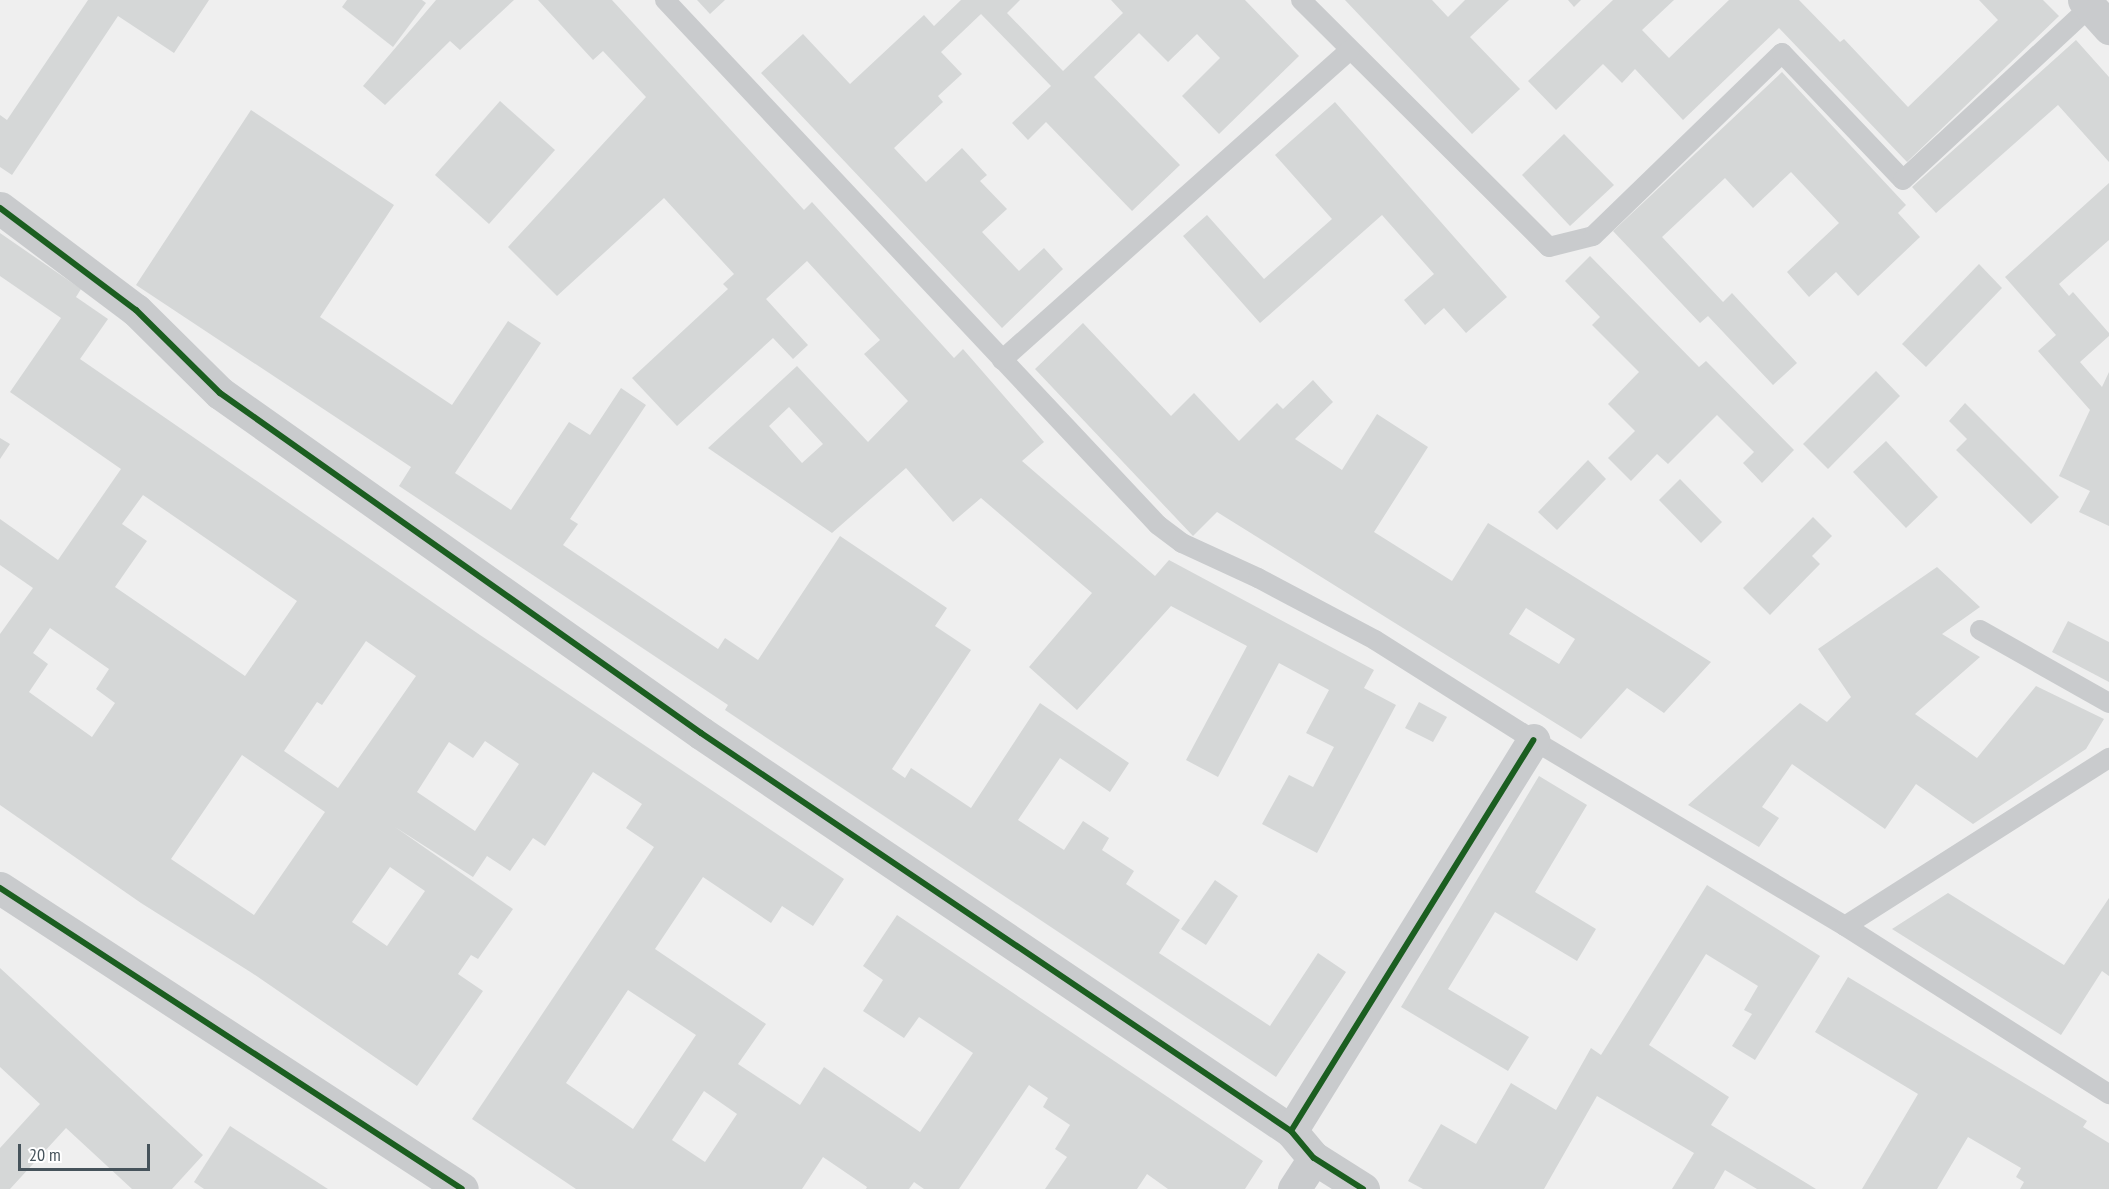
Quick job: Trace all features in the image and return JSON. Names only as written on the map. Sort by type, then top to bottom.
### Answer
[{"type":"street","points":[[0,208],[135,310],[220,393],[701,733],[1291,1131],[1314,1158],[1363,1189]]},
{"type":"street","points":[[1291,1131],[1533,740]]},
{"type":"street","points":[[0,888],[462,1189]]},
{"type":"street","points":[[1294,1189],[1314,1158]]},
{"type":"lane","points":[[665,0],[1158,525],[1182,543],[1258,578],[1375,640],[1533,740],[1845,926],[2109,1094]]},
{"type":"lane","points":[[1301,0],[1549,247],[1593,236],[1782,53],[1903,180],[2094,12]]},
{"type":"lane","points":[[1002,360],[1350,50]]},
{"type":"lane","points":[[1980,630],[2109,703]]},
{"type":"lane","points":[[1845,926],[2109,758]]},
{"type":"building","points":[[88,0],[209,0],[174,53],[118,16],[12,175],[0,167],[0,115],[7,120]]},
{"type":"building","points":[[347,0],[422,0],[426,3],[393,47],[342,7]]},
{"type":"building","points":[[436,0],[514,0],[460,50],[450,41],[385,105],[363,86]]},
{"type":"building","points":[[538,0],[612,0],[804,210],[812,202],[954,358],[963,349],[1044,442],[1022,461],[1155,576],[1169,560],[1374,670],[1364,688],[1396,705],[1317,853],[1262,824],[1289,775],[1313,787],[1334,747],[1306,733],[1329,690],[1279,663],[1218,777],[1186,760],[1247,646],[1171,606],[1077,710],[1029,667],[1092,593],[981,498],[953,522],[906,468],[832,533],[708,448],[797,366],[868,442],[908,401],[864,354],[880,340],[807,261],[766,299],[808,345],[793,359],[773,338],[677,426],[632,378],[728,289],[723,284],[734,274],[664,198],[557,296],[508,247],[646,97],[603,51],[593,60]],"holes":[[[789,407],[823,444],[802,463],[769,426]]]},
{"type":"building","points":[[697,0],[725,0],[710,14]]},
{"type":"building","points":[[961,0],[1020,0],[1007,13],[1063,71],[1123,13],[1111,0],[1245,0],[1299,56],[1219,134],[1182,96],[1220,58],[1197,34],[1168,62],[1139,33],[1094,77],[1180,165],[1132,211],[1046,122],[1028,140],[1012,123],[1051,86],[981,14],[941,52],[962,74],[938,96],[943,102],[894,148],[926,182],[962,148],[987,175],[980,181],[1007,209],[982,232],[1019,271],[1044,248],[1063,269],[1002,328],[761,73],[803,34],[850,84],[924,15],[934,26]]},
{"type":"building","points":[[1345,0],[1432,0],[1448,17],[1465,0],[1509,0],[1470,37],[1520,89],[1472,134]]},
{"type":"building","points":[[1568,0],[1581,0],[1574,7]]},
{"type":"building","points":[[1613,0],[1674,0],[1642,30],[1669,58],[1729,0],[1799,0],[1840,42],[1844,39],[1908,107],[1998,20],[1979,0],[2043,0],[2059,16],[1907,162],[1779,28],[1683,120],[1635,69],[1622,83],[1603,64],[1556,110],[1528,81]]},
{"type":"building","points":[[2076,40],[2109,77],[2109,162],[2058,105],[1936,213],[1912,187]]},
{"type":"building","points":[[1782,72],[1906,205],[1898,213],[1920,237],[1858,296],[1836,272],[1809,297],[1787,272],[1839,223],[1791,172],[1753,208],[1725,178],[1662,237],[1723,302],[1732,293],[1797,363],[1773,385],[1708,316],[1700,323],[1613,231]]},
{"type":"building","points":[[500,101],[555,150],[489,224],[435,175]]},
{"type":"building","points":[[1335,102],[1507,297],[1466,333],[1444,308],[1425,325],[1404,300],[1434,274],[1382,215],[1260,323],[1183,236],[1207,215],[1264,279],[1332,219],[1275,155]]},
{"type":"building","points":[[251,110],[394,205],[320,317],[452,405],[508,321],[541,343],[455,473],[511,510],[569,422],[590,435],[621,388],[646,405],[570,519],[578,524],[563,545],[718,649],[725,638],[758,660],[840,536],[947,608],[935,626],[971,650],[892,769],[905,778],[911,768],[971,808],[1040,703],[1129,763],[1110,792],[1060,758],[1018,820],[1064,850],[1083,821],[1109,838],[1102,850],[1134,871],[1126,884],[1180,920],[1159,953],[1270,1026],[1318,953],[1346,972],[1276,1077],[725,710],[728,705],[399,486],[411,467],[136,285]]},
{"type":"building","points":[[1564,134],[1614,185],[1570,226],[1522,175]]},
{"type":"building","points":[[2109,183],[2109,240],[2059,284],[2069,296],[2073,292],[2109,333],[2109,336],[2080,362],[2102,387],[2109,372],[2109,526],[2079,512],[2090,491],[2059,476],[2090,410],[2038,351],[2056,335],[2005,277]]},
{"type":"building","points":[[0,233],[81,289],[76,297],[108,319],[80,359],[480,635],[844,879],[813,926],[782,906],[771,923],[703,877],[655,949],[766,1024],[738,1064],[800,1105],[824,1067],[920,1132],[973,1053],[919,1017],[904,1038],[863,1011],[883,980],[863,966],[897,915],[1263,1161],[1245,1189],[1168,1189],[1147,1174],[1137,1189],[1045,1189],[1067,1157],[1055,1149],[1070,1125],[1043,1107],[1048,1098],[1029,1085],[959,1189],[924,1189],[914,1182],[909,1189],[866,1189],[867,1187],[823,1157],[802,1189],[576,1189],[472,1119],[654,847],[626,828],[642,804],[593,772],[545,846],[533,838],[510,871],[487,856],[473,877],[395,827],[513,909],[478,959],[471,955],[458,974],[483,991],[417,1086],[252,973],[141,903],[0,805],[0,634],[33,588],[0,565],[0,519],[58,560],[121,469],[10,392],[61,318],[0,276]],"holes":[[[143,495],[297,601],[245,676],[115,587],[147,541],[122,524]],[[50,628],[109,669],[96,689],[115,703],[92,737],[29,692],[48,664],[33,653]],[[366,641],[416,676],[338,788],[284,751],[317,702],[322,705]],[[485,741],[519,764],[475,831],[417,792],[449,742],[473,758]],[[242,755],[325,812],[254,915],[171,859]],[[390,867],[425,891],[387,946],[352,922]],[[628,990],[696,1035],[633,1129],[566,1083]],[[704,1091],[737,1114],[705,1162],[672,1140]]]},
{"type":"building","points":[[1590,256],[1699,367],[1706,361],[1794,450],[1762,483],[1743,463],[1754,452],[1717,415],[1668,464],[1657,454],[1631,481],[1608,458],[1635,431],[1608,404],[1639,372],[1592,325],[1600,317],[1565,281]]},
{"type":"building","points":[[1979,264],[2002,288],[1926,367],[1902,344]]},
{"type":"building","points":[[1083,323],[1171,416],[1194,393],[1239,441],[1277,403],[1283,409],[1313,380],[1333,402],[1295,439],[1342,470],[1377,414],[1428,447],[1374,532],[1452,581],[1488,523],[1711,662],[1664,713],[1627,688],[1581,739],[1217,512],[1193,536],[1035,369]],"holes":[[[1526,608],[1575,639],[1559,664],[1509,634]]]},
{"type":"building","points":[[1876,371],[1900,396],[1828,469],[1803,444]]},
{"type":"building","points":[[1965,403],[2059,497],[2031,524],[1956,450],[1967,439],[1949,421]]},
{"type":"building","points":[[0,438],[10,444],[0,459]]},
{"type":"building","points":[[1886,441],[1938,497],[1906,528],[1853,472]]},
{"type":"building","points":[[1588,460],[1606,479],[1557,530],[1538,512]]},
{"type":"building","points":[[1680,479],[1722,522],[1701,543],[1659,500]]},
{"type":"building","points":[[1813,517],[1832,536],[1812,556],[1820,564],[1770,615],[1743,588]]},
{"type":"building","points":[[1937,567],[1980,607],[1942,634],[1980,657],[1915,714],[1977,758],[2036,686],[2104,719],[2086,749],[1973,824],[1916,784],[1885,829],[1792,764],[1762,807],[1779,818],[1759,847],[1688,805],[1800,703],[1827,722],[1851,697],[1818,649]]},
{"type":"building","points":[[2068,621],[2109,642],[2109,682],[2052,652]]},
{"type":"building","points":[[1419,702],[1447,717],[1433,742],[1405,728]]},
{"type":"building","points":[[1539,776],[1587,805],[1535,892],[1596,929],[1577,961],[1495,912],[1448,989],[1529,1037],[1508,1071],[1401,1007]]},
{"type":"building","points":[[1215,880],[1238,896],[1206,945],[1181,929]]},
{"type":"building","points":[[1707,885],[1820,956],[1755,1060],[1732,1046],[1752,1014],[1744,1010],[1758,986],[1706,954],[1649,1045],[1729,1097],[1711,1125],[1816,1189],[1757,1189],[1725,1170],[1714,1189],[1672,1189],[1694,1153],[1597,1096],[1544,1189],[1423,1189],[1408,1181],[1441,1124],[1476,1144],[1511,1083],[1556,1110],[1591,1048],[1601,1055]]},
{"type":"building","points":[[1948,893],[2064,965],[2109,898],[2109,976],[2102,971],[2061,1035],[1892,929]]},
{"type":"building","points":[[0,968],[203,1155],[172,1189],[132,1189],[66,1128],[10,1189],[0,1189],[0,1148],[40,1104],[0,1067]]},
{"type":"building","points":[[1848,977],[2087,1121],[2083,1127],[2109,1143],[2109,1189],[2020,1189],[2024,1182],[2016,1177],[2021,1168],[1968,1137],[1937,1189],[1862,1189],[1918,1094],[1815,1032]]},
{"type":"building","points":[[230,1126],[328,1189],[204,1189],[194,1182]]},
{"type":"cycle path","points":[[0,208],[136,310],[220,393],[701,733],[1291,1131],[1314,1158],[1363,1189]]},
{"type":"cycle path","points":[[1291,1131],[1533,740]]},
{"type":"cycle path","points":[[0,888],[462,1189]]}]
